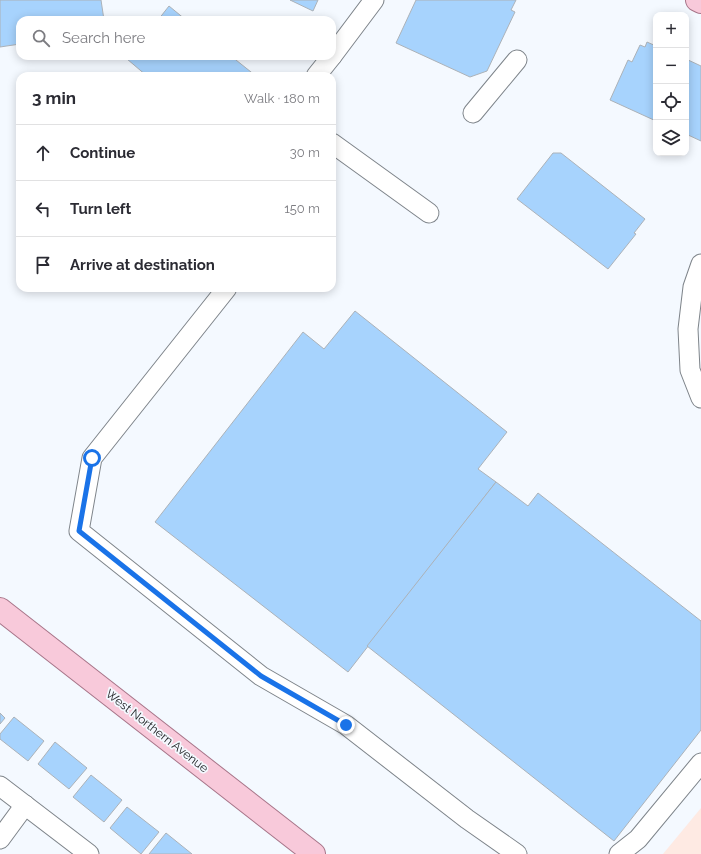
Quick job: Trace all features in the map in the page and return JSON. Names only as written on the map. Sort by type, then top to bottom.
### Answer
[{"type":"main road","points":[[697,0],[701,2]]},
{"type":"main road","name":"West Northern Avenue","points":[[0,609],[314,854]]},
{"type":"street","points":[[336,51],[374,0]]},
{"type":"street","points":[[319,72],[329,60]]},
{"type":"street","points":[[473,113],[517,60]]},
{"type":"street","points":[[336,150],[429,213]]},
{"type":"street","points":[[701,264],[693,287],[694,329],[690,370],[701,398]]},
{"type":"street","points":[[224,292],[92,458],[79,531],[261,676],[346,725],[467,819],[517,854]]},
{"type":"street","points":[[619,854],[638,840],[701,763]]},
{"type":"street","points":[[0,786],[89,854]]},
{"type":"street","points":[[0,838],[25,805]]},
{"type":"shaded area","points":[[701,808],[701,854],[663,854]]},
{"type":"building","points":[[0,0],[101,0],[103,16],[16,16],[16,45],[0,47]]},
{"type":"building","points":[[290,0],[318,0],[313,11]]},
{"type":"building","points":[[416,0],[516,0],[511,10],[515,12],[487,71],[470,77],[396,43]]},
{"type":"building","points":[[169,6],[181,16],[161,16]]},
{"type":"building","points":[[647,42],[653,45],[653,120],[610,100],[628,60],[632,62],[640,45],[645,47]]},
{"type":"building","points":[[128,60],[236,60],[251,72],[142,72]]},
{"type":"building","points":[[689,60],[701,66],[701,141],[689,135]]},
{"type":"building","points":[[553,153],[561,153],[645,219],[634,233],[636,234],[608,269],[517,199]]},
{"type":"building","points":[[355,311],[507,432],[478,469],[496,482],[348,672],[155,522],[303,332],[324,349]]},
{"type":"building","points":[[496,482],[528,506],[538,493],[701,621],[701,730],[614,841],[367,646]]},
{"type":"building","points":[[0,713],[5,718],[0,724]]},
{"type":"building","points":[[14,717],[44,741],[28,761],[0,739],[0,734]]},
{"type":"building","points":[[55,742],[87,768],[69,789],[38,764]]},
{"type":"building","points":[[91,775],[122,800],[104,822],[73,797]]},
{"type":"building","points":[[127,807],[159,832],[141,854],[110,828]]},
{"type":"building","points":[[166,833],[192,854],[149,854]]},
{"type":"route","points":[[92,458],[79,531],[261,676],[346,725]]}]
